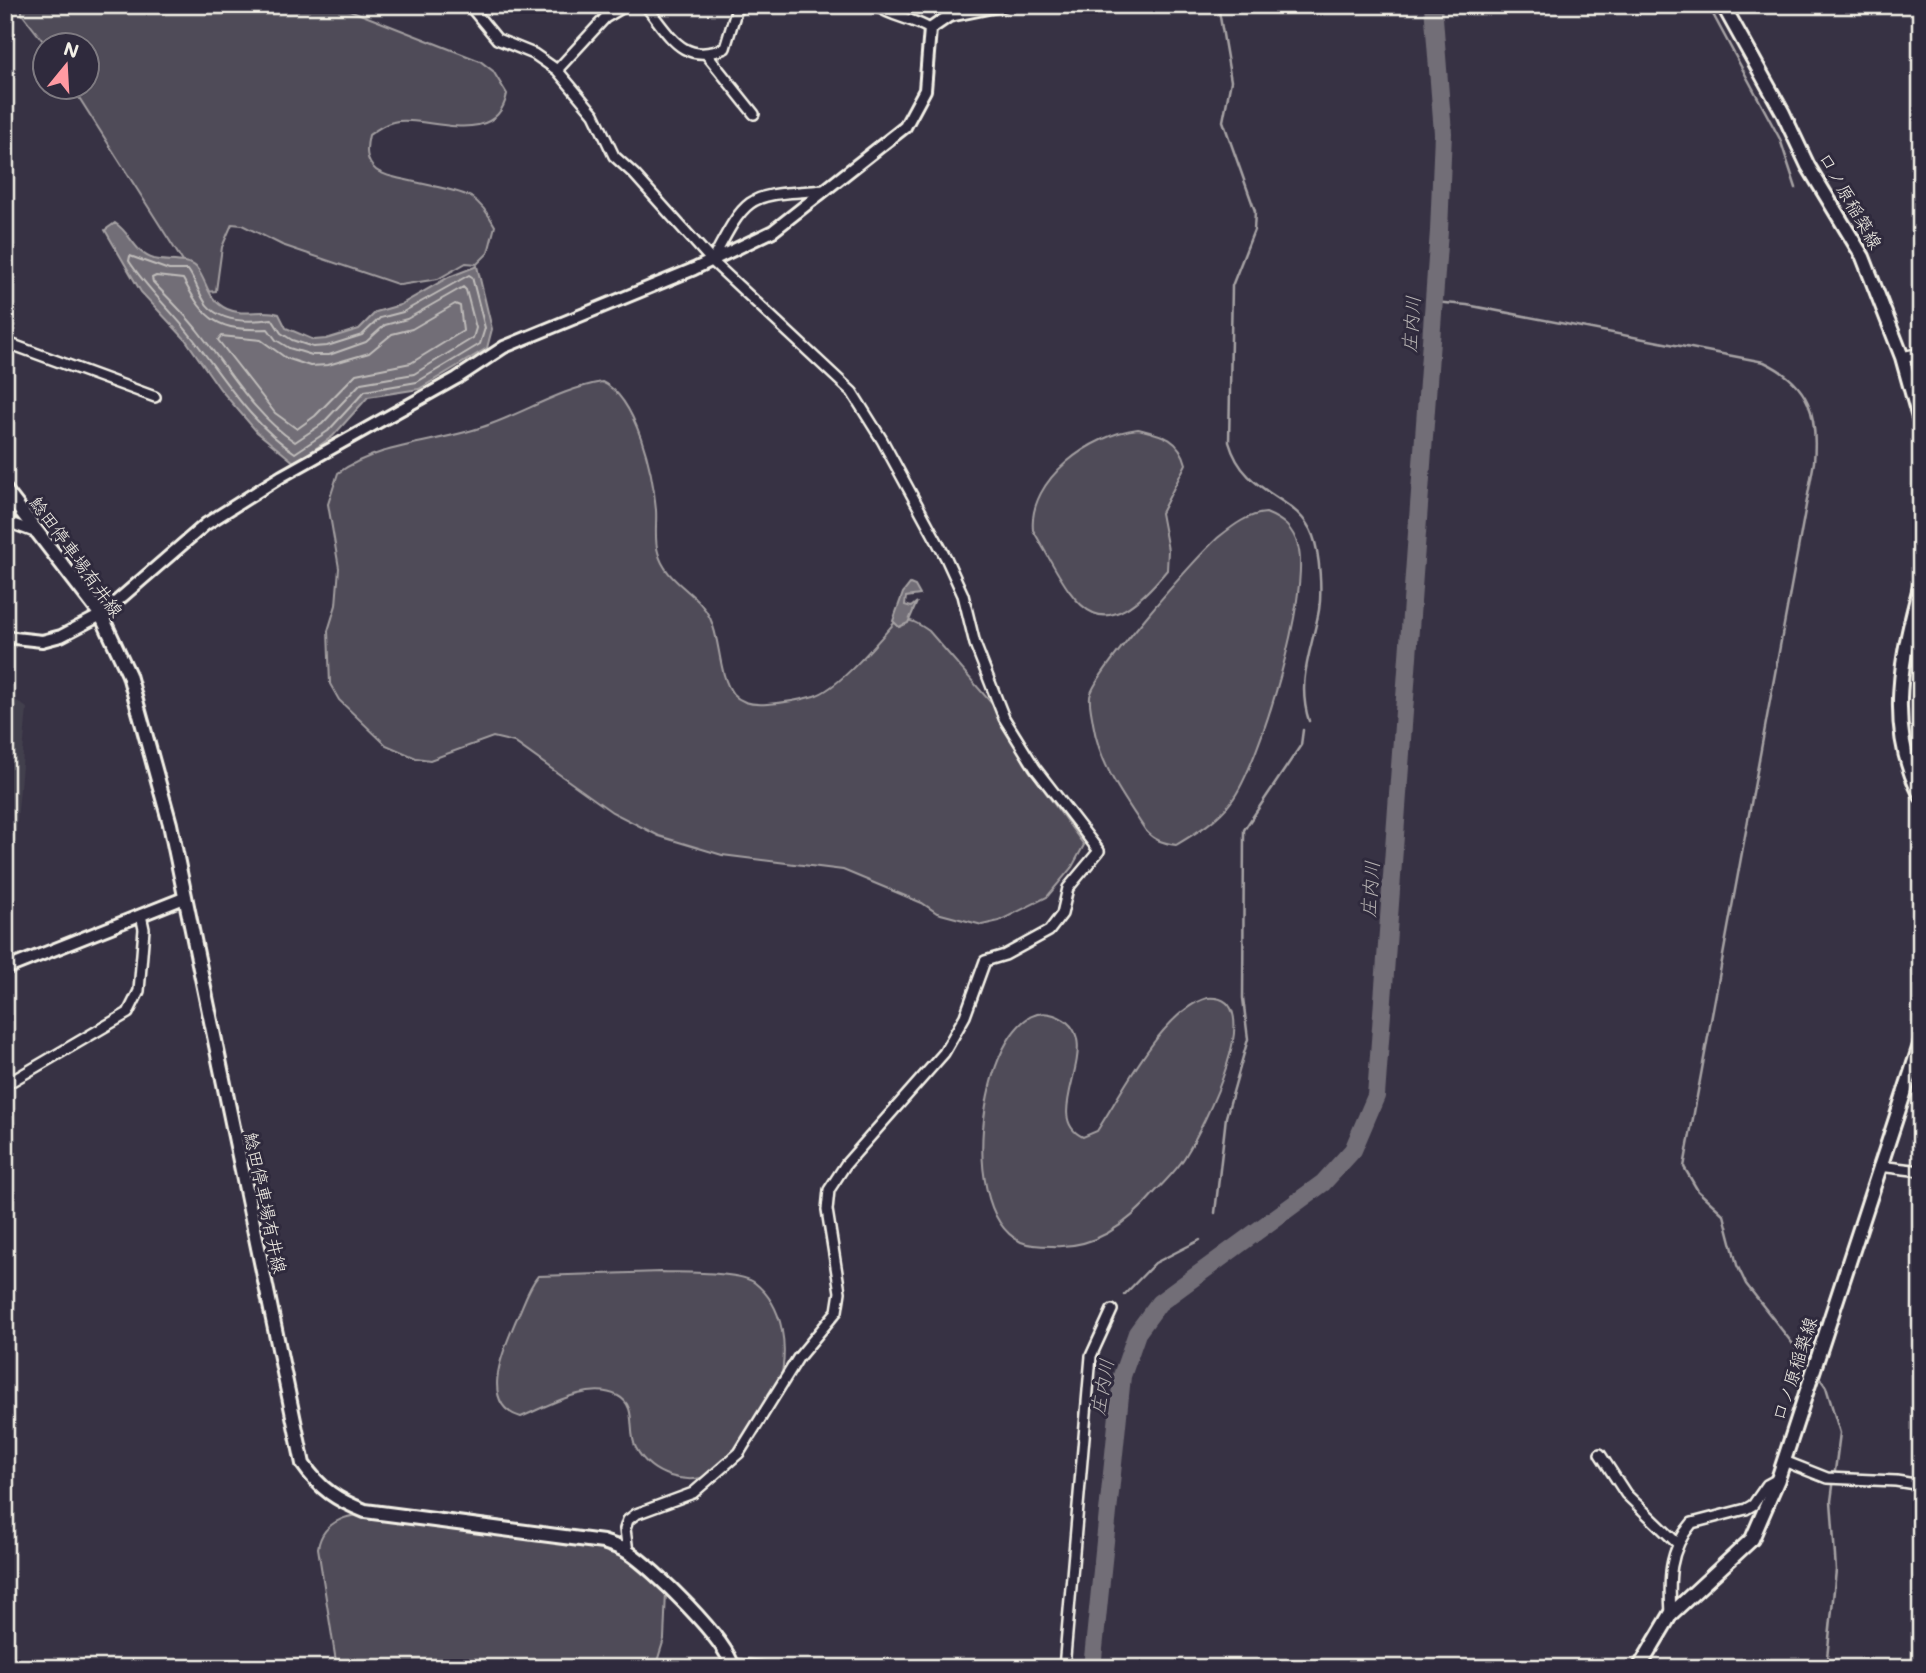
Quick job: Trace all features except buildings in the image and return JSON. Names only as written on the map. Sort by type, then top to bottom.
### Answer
[{"type":"main road","name":"口ノ原稲築線","points":[[1723,5],[1783,113],[1808,166],[1863,257],[1902,357],[1921,425]]},
{"type":"main road","name":"鯰田停車場有井線","points":[[5,490],[102,615],[129,675],[144,723],[170,824],[303,1464],[316,1484],[336,1500],[365,1511],[603,1542],[628,1552],[701,1621],[732,1666]]},
{"type":"main road","points":[[1921,583],[1906,641],[1899,699],[1905,759],[1921,796]]},
{"type":"main road","name":"口ノ原稲築線","points":[[1639,1668],[1671,1614],[1752,1539],[1778,1479],[1921,1042]]},
{"type":"street","points":[[469,5],[497,39],[534,54],[557,69],[594,114],[614,156],[634,174],[712,261],[852,392],[882,440],[946,558],[963,595],[975,644],[1004,718],[1035,768],[1099,851],[1068,888],[1062,914],[1049,931],[1005,955],[985,961],[965,1016],[944,1053],[846,1164],[833,1184],[827,1210],[840,1292],[837,1311],[798,1358],[739,1453],[693,1493],[636,1514],[628,1520],[625,1529],[628,1552]]},
{"type":"street","points":[[557,69],[605,18],[627,5]]},
{"type":"street","points":[[645,5],[685,52],[707,55],[725,48],[738,5]]},
{"type":"street","points":[[875,5],[888,15],[917,21],[930,29]]},
{"type":"street","points":[[930,29],[948,16],[1003,5]]},
{"type":"street","points":[[5,637],[51,639],[102,615],[206,524],[282,476],[457,378],[503,347],[712,261],[773,231],[905,127],[914,114],[927,79],[930,29]]},
{"type":"street","points":[[707,55],[754,114]]},
{"type":"street","points":[[712,261],[734,219],[748,203],[765,194],[825,190]]},
{"type":"street","points":[[5,342],[155,397]]},
{"type":"street","points":[[1902,357],[1921,353]]},
{"type":"street","points":[[5,521],[38,533]]},
{"type":"street","points":[[5,969],[184,898]]},
{"type":"street","points":[[5,1085],[128,1013],[139,991],[144,929],[141,915]]},
{"type":"street","points":[[1879,1166],[1921,1171]]},
{"type":"street","points":[[1064,1668],[1091,1356],[1112,1310]]},
{"type":"street","points":[[1600,1454],[1626,1494],[1678,1544]]},
{"type":"street","points":[[1784,1461],[1827,1478],[1896,1480],[1921,1485]]},
{"type":"street","points":[[1671,1614],[1669,1575],[1678,1544],[1692,1524],[1753,1505],[1767,1485],[1778,1479]]},
{"type":"street","points":[[732,1666],[776,1668]]},
{"type":"shaded area","points":[[22,5],[337,5],[480,61],[493,71],[507,94],[500,111],[489,121],[474,126],[393,122],[369,135],[367,149],[370,163],[383,174],[448,189],[475,200],[495,226],[488,253],[477,264],[466,263],[438,279],[400,285],[282,245],[242,225],[232,224],[222,247],[216,291],[206,292],[199,287],[82,102],[102,102],[102,32],[36,32],[22,14]]},
{"type":"shaded area","points":[[602,382],[625,404],[634,420],[651,477],[658,552],[667,571],[698,601],[710,618],[725,677],[733,694],[745,702],[758,704],[814,696],[824,692],[846,674],[896,621],[910,621],[929,631],[994,706],[1025,764],[1084,845],[1072,867],[1047,897],[999,921],[982,925],[937,913],[922,903],[843,870],[722,855],[659,836],[612,812],[514,742],[493,737],[430,760],[416,758],[386,745],[339,700],[330,684],[328,631],[336,605],[339,568],[328,504],[338,473],[373,455],[472,430],[559,395]]},
{"type":"shaded area","points":[[1138,429],[1162,436],[1174,443],[1186,464],[1161,513],[1168,550],[1167,570],[1142,597],[1121,612],[1103,615],[1088,610],[1074,597],[1061,578],[1033,530],[1034,511],[1041,493],[1066,462],[1101,440]]},
{"type":"shaded area","points":[[1266,513],[1290,529],[1298,546],[1300,568],[1290,637],[1268,716],[1243,782],[1226,809],[1206,826],[1176,845],[1164,842],[1146,831],[1107,767],[1096,739],[1090,697],[1095,685],[1126,641],[1208,547],[1242,521],[1253,515]]},
{"type":"shaded area","points":[[5,693],[27,708],[15,845],[5,870]]},
{"type":"shaded area","points":[[1207,998],[1226,1002],[1234,1017],[1233,1039],[1217,1093],[1180,1165],[1134,1214],[1110,1232],[1068,1246],[1036,1246],[1021,1242],[999,1221],[987,1189],[982,1149],[986,1107],[996,1067],[1011,1036],[1031,1017],[1054,1015],[1071,1025],[1077,1040],[1077,1057],[1067,1112],[1071,1127],[1083,1137],[1097,1131],[1144,1055],[1174,1019],[1190,1006]]},
{"type":"shaded area","points":[[661,1272],[737,1276],[748,1279],[755,1283],[772,1304],[782,1329],[784,1357],[779,1386],[769,1414],[755,1439],[736,1460],[715,1474],[704,1477],[693,1479],[670,1476],[651,1466],[633,1442],[628,1406],[618,1396],[607,1392],[582,1393],[521,1417],[508,1410],[500,1400],[497,1388],[506,1344],[528,1292],[538,1276]]},
{"type":"shaded area","points":[[400,1509],[447,1514],[537,1531],[634,1559],[666,1592],[664,1639],[655,1668],[337,1668],[318,1548],[322,1536],[329,1527],[350,1516]]},
{"type":"water","points":[[115,223],[147,256],[193,264],[220,305],[233,311],[279,314],[286,328],[314,340],[359,329],[376,312],[400,305],[449,277],[477,266],[492,329],[487,348],[419,389],[368,397],[333,436],[295,463],[257,432],[220,389],[185,339],[141,292],[105,230]]},
{"type":"water","points":[[910,584],[915,586],[920,595],[906,597],[905,605],[911,607],[917,602],[908,623],[899,627],[893,621],[903,593]]},
{"type":"waterway","points":[[1218,5],[1231,81],[1223,121],[1255,211],[1254,230],[1232,286],[1229,442],[1247,474],[1295,511],[1313,536],[1319,563],[1320,593],[1319,610],[1306,665],[1304,692],[1309,721]]},
{"type":"waterway","name":"庄内川","points":[[1092,1668],[1122,1376],[1137,1333],[1159,1303],[1323,1183],[1353,1150],[1376,1096],[1439,231],[1443,133],[1433,5]]},
{"type":"waterway","points":[[1708,5],[1780,139],[1796,188]]},
{"type":"waterway","points":[[1434,302],[1467,305],[1764,362],[1792,380],[1808,403],[1814,430],[1814,462],[1684,1167],[1698,1191],[1724,1215],[1737,1265],[1746,1284],[1810,1366]]},
{"type":"waterway","points":[[1215,1213],[1226,1117],[1248,1039],[1243,998],[1244,830],[1301,745],[1303,730]]},
{"type":"waterway","points":[[1124,1295],[1155,1263],[1200,1240]]},
{"type":"waterway","points":[[1817,1374],[1826,1387],[1840,1433],[1831,1501],[1836,1570],[1826,1668]]}]
